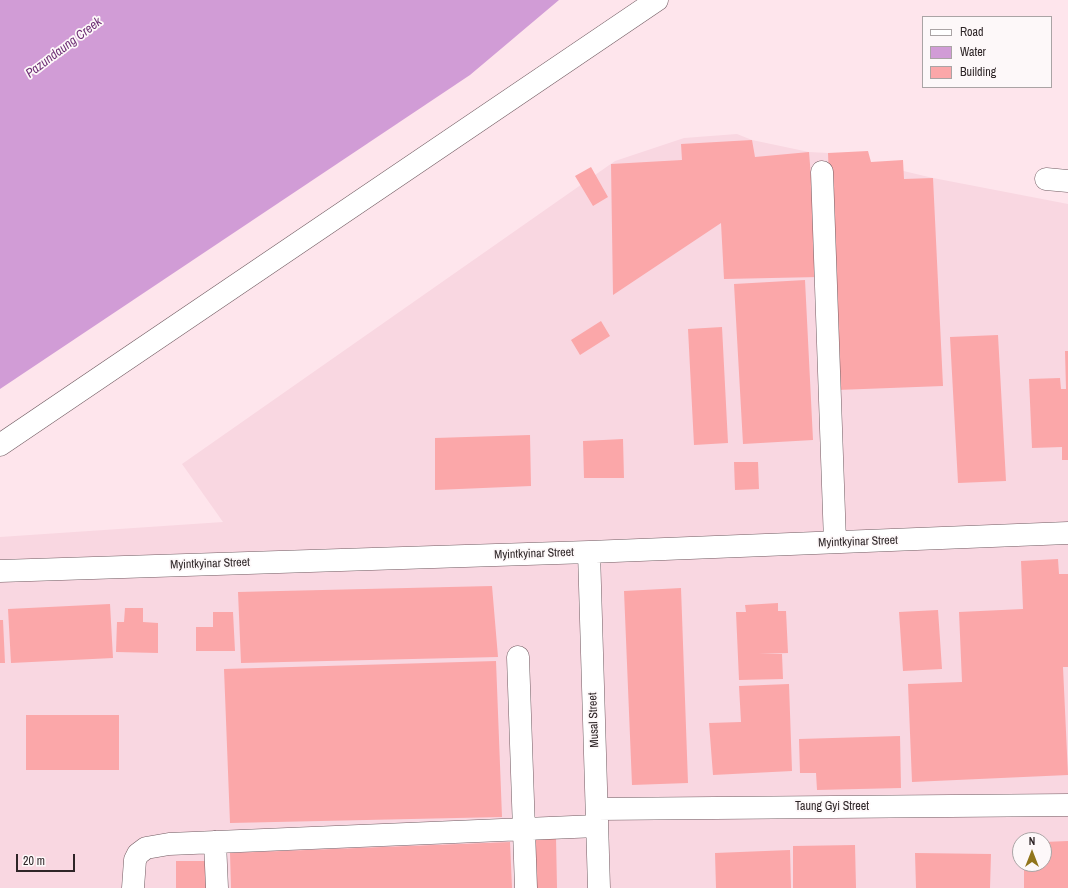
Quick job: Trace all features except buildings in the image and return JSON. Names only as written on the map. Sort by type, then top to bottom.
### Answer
[{"type":"street","points":[[0,445],[657,0]]},
{"type":"street","points":[[822,172],[835,542]]},
{"type":"street","points":[[1046,179],[1068,181]]},
{"type":"street","name":"Myintkyinar Street","points":[[0,571],[589,552],[1068,533]]},
{"type":"street","name":"Musal Street","points":[[589,552],[599,888]]},
{"type":"street","points":[[518,657],[526,888]]},
{"type":"street","name":"Taung Gyi Street","points":[[133,888],[135,860],[138,854],[146,848],[169,844],[524,830],[597,817],[1068,805]]},
{"type":"street","points":[[215,842],[217,888]]},
{"type":"shaded area","points":[[737,134],[752,140],[809,152],[828,153],[933,178],[1068,204],[1068,888],[0,888],[0,537],[223,522],[182,464],[615,161],[684,138]]},
{"type":"water","name":"Pazundaung Creek","points":[[0,0],[559,0],[470,75],[0,389]]}]
